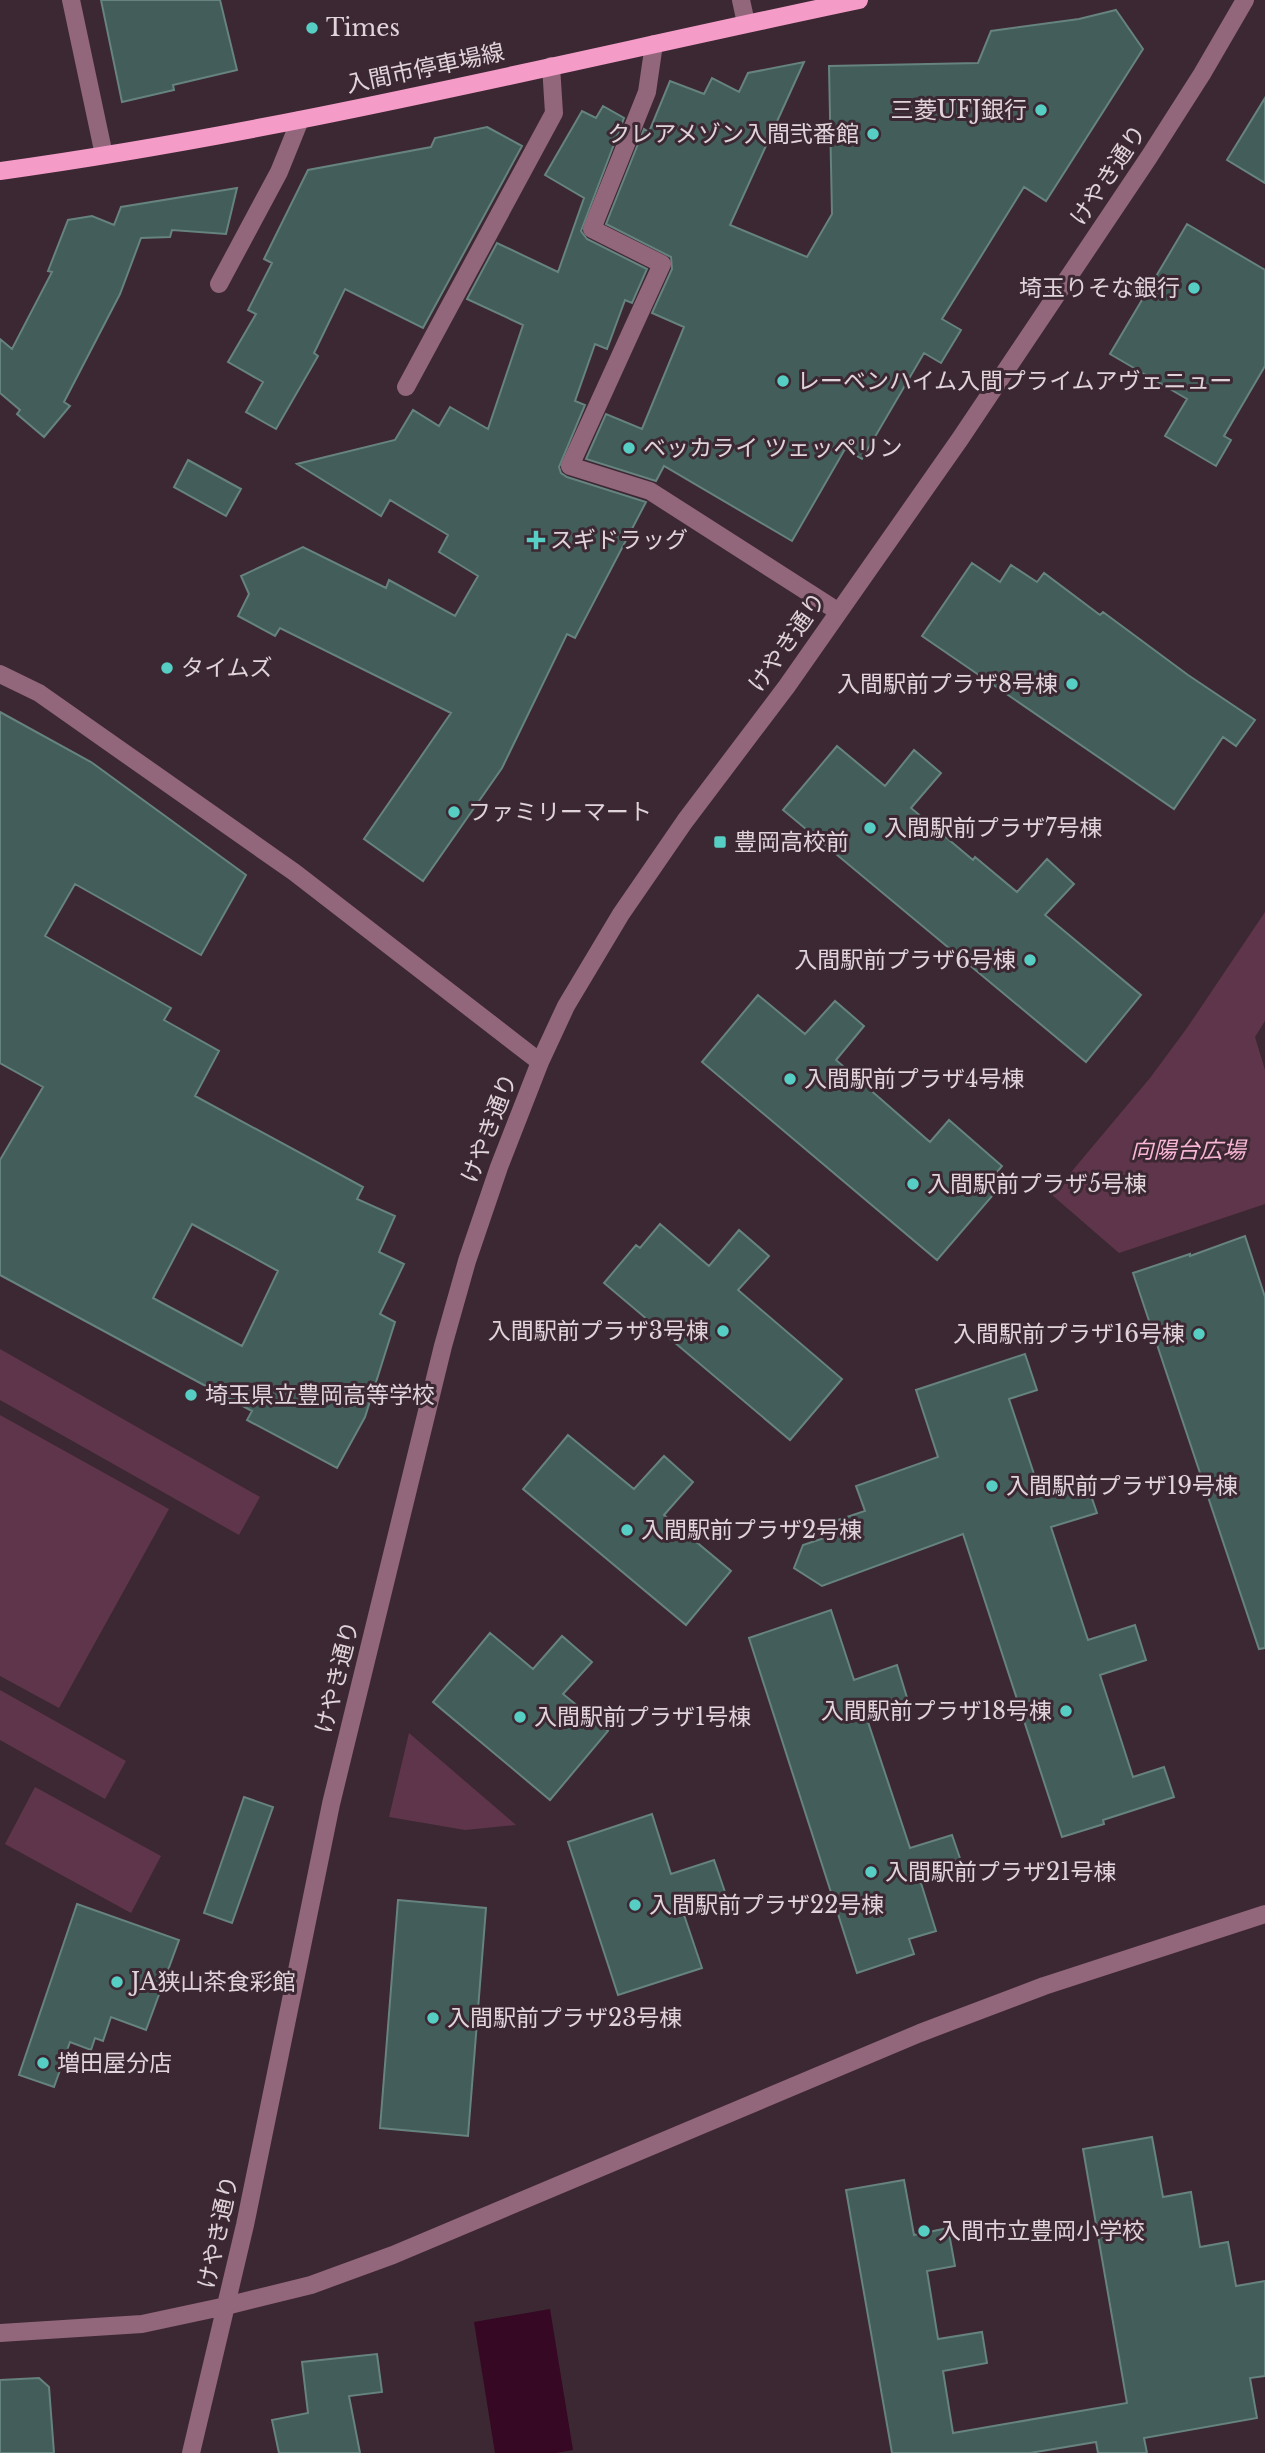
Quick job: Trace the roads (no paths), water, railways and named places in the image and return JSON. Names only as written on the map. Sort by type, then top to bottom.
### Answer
[{"type":"main road","name":"入間市停車場線","points":[[0,171],[300,120],[859,0]]},
{"type":"street","points":[[71,0],[104,155]]},
{"type":"street","points":[[741,0],[746,23]]},
{"type":"street","name":"けやき通り","points":[[191,2453],[245,2225],[331,1804],[443,1346],[467,1261],[499,1167],[540,1062],[566,1006],[621,915],[685,821],[787,686],[960,439],[1149,157],[1245,0]]},
{"type":"street","points":[[654,44],[648,92],[592,229],[662,264],[570,466],[650,491],[839,612]]},
{"type":"street","points":[[405,387],[554,113],[551,66]]},
{"type":"street","points":[[219,284],[279,173],[300,120]]},
{"type":"street","points":[[0,674],[39,693],[294,872],[540,1062]]},
{"type":"street","points":[[0,2333],[142,2323],[311,2285],[393,2255],[920,2033],[1044,1986],[1263,1919]]},
{"type":"place","name":"Times","points":[[312,28]]},
{"type":"place","name":"三菱UFJ銀行","points":[[1041,110]]},
{"type":"place","name":"クレアメゾン入間弐番館","points":[[873,134]]},
{"type":"place","name":"埼玉りそな銀行","points":[[1194,288]]},
{"type":"place","name":"レーベンハイム入間プライムアヴェニュー","points":[[783,381]]},
{"type":"place","name":"ベッカライ ツェッペリン","points":[[629,448]]},
{"type":"place","name":"スギドラッグ","points":[[536,540]]},
{"type":"place","name":"タイムズ","points":[[167,668]]},
{"type":"place","name":"入間駅前プラザ8号棟","points":[[1072,684]]},
{"type":"place","name":"ファミリーマート","points":[[454,812]]},
{"type":"place","name":"入間駅前プラザ7号棟","points":[[870,828]]},
{"type":"place","name":"豊岡高校前","points":[[720,842]]},
{"type":"place","name":"入間駅前プラザ6号棟","points":[[1030,960]]},
{"type":"place","name":"入間駅前プラザ4号棟","points":[[790,1079]]},
{"type":"place","name":"入間駅前プラザ5号棟","points":[[913,1184]]},
{"type":"place","name":"入間駅前プラザ3号棟","points":[[723,1331]]},
{"type":"place","name":"入間駅前プラザ16号棟","points":[[1199,1334]]},
{"type":"place","name":"埼玉県立豊岡高等学校","points":[[191,1395]]},
{"type":"place","name":"入間駅前プラザ19号棟","points":[[992,1486]]},
{"type":"place","name":"入間駅前プラザ2号棟","points":[[627,1530]]},
{"type":"place","name":"入間駅前プラザ18号棟","points":[[1066,1711]]},
{"type":"place","name":"入間駅前プラザ1号棟","points":[[520,1717]]},
{"type":"place","name":"入間駅前プラザ21号棟","points":[[871,1872]]},
{"type":"place","name":"入間駅前プラザ22号棟","points":[[635,1905]]},
{"type":"place","name":"JA狭山茶食彩館","points":[[117,1982]]},
{"type":"place","name":"入間駅前プラザ23号棟","points":[[433,2018]]},
{"type":"place","name":"増田屋分店","points":[[43,2063]]},
{"type":"place","name":"入間市立豊岡小学校","points":[[924,2231]]},
{"type":"park label","name":"向陽台広場","points":[[1188,1150]]}]
